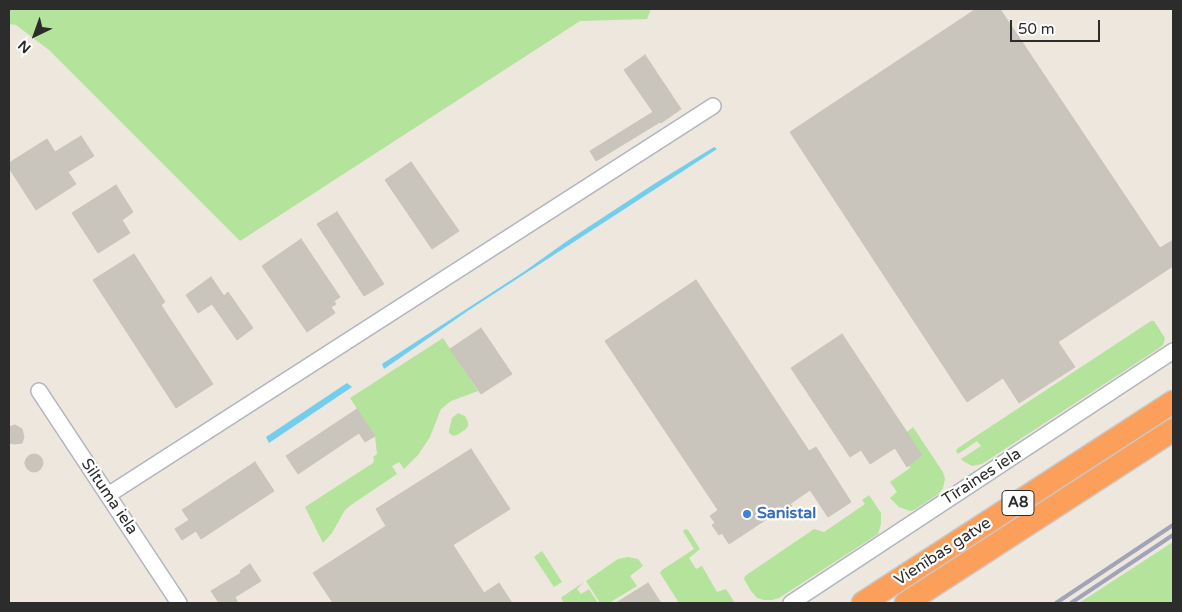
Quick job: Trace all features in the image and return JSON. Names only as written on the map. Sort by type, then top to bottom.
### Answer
[{"type":"highway","name":"Vienības gatve","points":[[863,603],[1173,402]]},
{"type":"highway","name":"Vienības gatve","points":[[906,603],[1173,430]]},
{"type":"street","points":[[108,494],[713,106]]},
{"type":"street","name":"Tīraines iela","points":[[791,603],[1173,351]]},
{"type":"street","name":"Siltuma iela","points":[[39,392],[179,603]]},
{"type":"green space","points":[[9,9],[651,9],[647,19],[580,21],[240,241],[49,50],[16,25],[9,24]]},
{"type":"green space","points":[[1151,321],[1154,321],[1165,338],[1163,345],[1158,349],[982,464],[972,466],[961,459],[981,446],[977,441],[958,454],[956,451],[958,448]]},
{"type":"green space","points":[[443,338],[478,391],[451,401],[441,409],[430,437],[418,455],[404,469],[399,462],[392,466],[397,474],[345,510],[332,533],[323,543],[305,507],[373,463],[373,457],[377,454],[375,436],[350,398]]},
{"type":"green space","points":[[458,413],[465,416],[468,426],[453,436],[449,433],[449,430],[452,418]]},
{"type":"green space","points":[[913,427],[943,472],[945,479],[939,494],[910,511],[899,507],[890,498],[897,492],[890,482],[910,468],[909,465],[922,455],[907,432]]},
{"type":"green space","points":[[869,495],[881,513],[881,524],[878,534],[779,598],[764,600],[757,598],[744,579],[745,576],[814,529],[824,532],[865,504],[862,500]]},
{"type":"green space","points":[[685,529],[688,530],[700,549],[689,558],[696,569],[702,566],[717,592],[726,589],[735,603],[679,603],[660,573],[694,549],[683,531]]},
{"type":"green space","points":[[1173,542],[1173,603],[1079,603]]},
{"type":"green space","points":[[542,551],[562,582],[554,587],[534,557]]},
{"type":"green space","points":[[628,557],[638,559],[643,566],[630,576],[637,586],[609,603],[600,603],[586,581],[618,559]]},
{"type":"green space","points":[[584,582],[577,589],[581,594],[589,589],[598,603],[564,603],[561,598]]},
{"type":"water","points":[[714,147],[717,149],[469,310],[384,369],[382,364],[654,184]]},
{"type":"water","points":[[347,383],[352,387],[269,443],[266,437]]},
{"type":"building","points":[[976,9],[1000,9],[1160,248],[1173,240],[1173,266],[1058,342],[1075,367],[1019,403],[1003,378],[967,402],[790,132]]},
{"type":"building","points":[[645,55],[681,109],[661,123],[596,161],[590,151],[653,112],[624,70]]},
{"type":"building","points":[[81,136],[94,156],[68,172],[76,184],[36,210],[9,168],[9,163],[47,139],[55,152]]},
{"type":"building","points":[[411,162],[459,231],[432,249],[385,180]]},
{"type":"building","points":[[116,185],[133,212],[122,220],[130,233],[98,253],[72,213]]},
{"type":"building","points":[[337,212],[384,284],[364,296],[317,224]]},
{"type":"building","points":[[301,239],[340,297],[334,301],[336,304],[331,307],[335,313],[307,332],[262,266]]},
{"type":"building","points":[[134,254],[165,302],[161,305],[213,384],[176,408],[93,280]]},
{"type":"building","points":[[211,277],[224,296],[228,292],[253,328],[237,340],[212,304],[198,313],[186,295]]},
{"type":"building","points":[[696,280],[809,451],[816,447],[851,502],[828,517],[810,490],[790,504],[792,506],[781,513],[779,511],[729,544],[722,533],[719,535],[712,525],[715,523],[710,516],[718,510],[605,341]]},
{"type":"building","points":[[481,328],[512,374],[481,394],[450,349]]},
{"type":"building","points":[[842,334],[922,455],[907,467],[895,448],[870,464],[861,450],[850,457],[791,368]]},
{"type":"building","points":[[357,409],[375,436],[365,442],[359,433],[298,474],[286,456]]},
{"type":"building","points":[[15,425],[22,429],[24,437],[22,443],[9,443],[9,427]]},
{"type":"building","points":[[471,449],[510,509],[453,545],[484,593],[499,583],[512,603],[333,603],[313,573],[386,526],[376,509]]},
{"type":"building","points":[[30,454],[38,454],[43,459],[41,470],[30,472],[25,467],[25,459]]},
{"type":"building","points":[[255,462],[274,491],[201,539],[196,531],[182,540],[175,529],[189,520],[182,510]]},
{"type":"building","points":[[250,564],[261,581],[235,597],[238,603],[219,603],[211,591],[241,573],[240,571]]},
{"type":"building","points":[[648,583],[661,603],[616,603]]},
{"type":"railway","points":[[1056,603],[1173,525]]},
{"type":"railway","points":[[1071,603],[1173,535]]},
{"type":"place","name":"Sanistal","points":[[747,514]]}]
